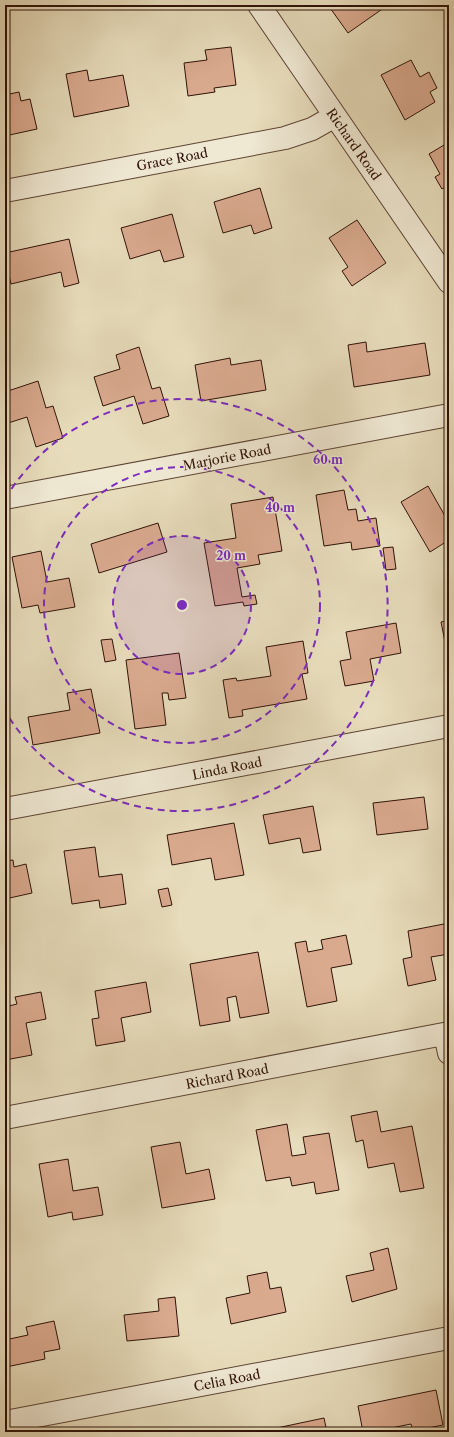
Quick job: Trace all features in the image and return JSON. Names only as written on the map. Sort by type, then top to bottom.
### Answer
[{"type":"street","name":"Richard Road","points":[[260,5],[449,282]]},
{"type":"street","name":"Grace Road","points":[[5,191],[285,138],[312,129],[335,116]]},
{"type":"street","name":"Marjorie Road","points":[[5,498],[449,415]]},
{"type":"street","name":"Linda Road","points":[[5,809],[449,726]]},
{"type":"street","name":"Richard Road","points":[[5,1118],[448,1040]]},
{"type":"street","name":"Celia Road","points":[[5,1422],[449,1338]]},
{"type":"building","points":[[328,5],[388,5],[348,33]]},
{"type":"building","points":[[231,47],[236,85],[214,88],[215,92],[188,96],[184,63],[207,60],[205,50]]},
{"type":"building","points":[[411,60],[420,77],[429,72],[437,88],[430,92],[435,102],[405,120],[381,75]]},
{"type":"building","points":[[87,70],[89,81],[123,75],[129,106],[74,117],[66,74]]},
{"type":"building","points":[[19,92],[21,101],[30,99],[37,129],[5,136],[5,105],[7,105],[5,95]]},
{"type":"building","points":[[449,142],[449,190],[447,186],[442,189],[435,177],[440,174],[429,154]]},
{"type":"building","points":[[260,188],[272,228],[254,234],[251,225],[223,233],[214,202]]},
{"type":"building","points":[[172,214],[184,257],[164,262],[160,250],[130,259],[121,228]]},
{"type":"building","points":[[357,220],[386,263],[352,286],[342,271],[348,267],[329,238]]},
{"type":"building","points":[[69,239],[79,283],[64,287],[61,272],[11,284],[5,253]]},
{"type":"building","points":[[366,342],[367,352],[425,343],[430,375],[354,387],[348,345]]},
{"type":"building","points":[[139,347],[152,389],[160,387],[169,416],[143,424],[134,396],[103,406],[94,377],[120,369],[116,355]]},
{"type":"building","points":[[230,358],[231,365],[261,360],[266,390],[201,401],[195,365]]},
{"type":"building","points":[[38,381],[46,408],[53,406],[63,438],[36,447],[27,417],[5,424],[5,392]]},
{"type":"building","points":[[428,486],[445,516],[449,514],[449,540],[430,552],[401,502]]},
{"type":"building","points":[[344,490],[348,510],[356,509],[358,521],[376,518],[380,546],[352,550],[351,542],[324,546],[316,495]]},
{"type":"building","points":[[273,497],[282,551],[258,555],[260,564],[237,568],[242,597],[255,595],[257,604],[244,606],[243,602],[215,606],[204,543],[236,538],[231,504]]},
{"type":"building","points":[[158,523],[167,552],[99,573],[91,544]]},
{"type":"building","points":[[393,547],[396,569],[386,570],[383,548]]},
{"type":"building","points":[[41,551],[47,582],[69,578],[75,607],[40,613],[38,605],[22,608],[12,557]]},
{"type":"building","points":[[449,620],[449,662],[441,622]]},
{"type":"building","points":[[396,623],[401,653],[370,659],[374,681],[345,686],[340,661],[351,659],[346,632]]},
{"type":"building","points":[[112,639],[116,660],[105,662],[101,640]]},
{"type":"building","points":[[303,641],[308,673],[302,674],[307,699],[242,710],[243,716],[229,718],[223,680],[236,678],[237,681],[271,676],[266,647]]},
{"type":"building","points":[[179,653],[186,698],[169,700],[168,693],[162,693],[166,725],[135,729],[126,660]]},
{"type":"building","points":[[91,689],[100,733],[33,745],[28,717],[70,710],[67,693]]},
{"type":"building","points":[[424,797],[428,829],[377,835],[373,803]]},
{"type":"building","points":[[313,806],[321,850],[303,853],[300,838],[269,844],[263,815]]},
{"type":"building","points":[[234,823],[244,875],[215,880],[211,858],[172,865],[167,835]]},
{"type":"building","points":[[95,847],[99,877],[122,874],[126,904],[100,908],[99,900],[72,904],[64,851]]},
{"type":"building","points":[[13,860],[14,867],[26,864],[32,893],[5,899],[5,861]]},
{"type":"building","points":[[168,888],[172,905],[162,907],[158,890]]},
{"type":"building","points":[[449,923],[449,954],[431,957],[436,980],[408,986],[403,959],[412,957],[408,931]]},
{"type":"building","points":[[346,935],[352,964],[331,968],[337,1001],[307,1007],[295,943],[306,941],[308,952],[323,949],[321,940]]},
{"type":"building","points":[[258,952],[269,1013],[240,1018],[236,996],[227,998],[230,1021],[200,1026],[190,964]]},
{"type":"building","points":[[146,982],[151,1012],[121,1018],[125,1041],[96,1046],[92,1019],[99,1018],[95,991]]},
{"type":"building","points":[[41,992],[46,1019],[26,1023],[32,1055],[5,1060],[5,1007],[17,1004],[15,997]]},
{"type":"building","points":[[377,1111],[381,1132],[412,1126],[424,1188],[400,1192],[394,1163],[368,1168],[363,1140],[356,1142],[351,1116]]},
{"type":"building","points":[[287,1124],[292,1156],[306,1154],[303,1137],[329,1133],[339,1190],[316,1194],[314,1182],[292,1186],[290,1177],[266,1181],[256,1130]]},
{"type":"building","points":[[180,1142],[186,1174],[209,1169],[215,1199],[162,1208],[151,1147]]},
{"type":"building","points":[[68,1159],[73,1191],[98,1187],[103,1215],[73,1220],[72,1212],[48,1217],[39,1164]]},
{"type":"building","points":[[388,1248],[397,1289],[352,1302],[346,1276],[374,1270],[370,1253]]},
{"type":"building","points":[[267,1272],[270,1289],[281,1287],[286,1312],[231,1324],[226,1298],[250,1293],[247,1276]]},
{"type":"building","points":[[175,1297],[179,1336],[127,1341],[124,1315],[159,1311],[158,1299]]},
{"type":"building","points":[[54,1321],[60,1349],[44,1352],[45,1359],[6,1367],[5,1340],[28,1335],[26,1327]]},
{"type":"building","points":[[436,1390],[443,1425],[413,1431],[411,1424],[371,1432],[363,1432],[358,1406]]},
{"type":"building","points":[[324,1418],[327,1432],[273,1432],[272,1429]]}]
